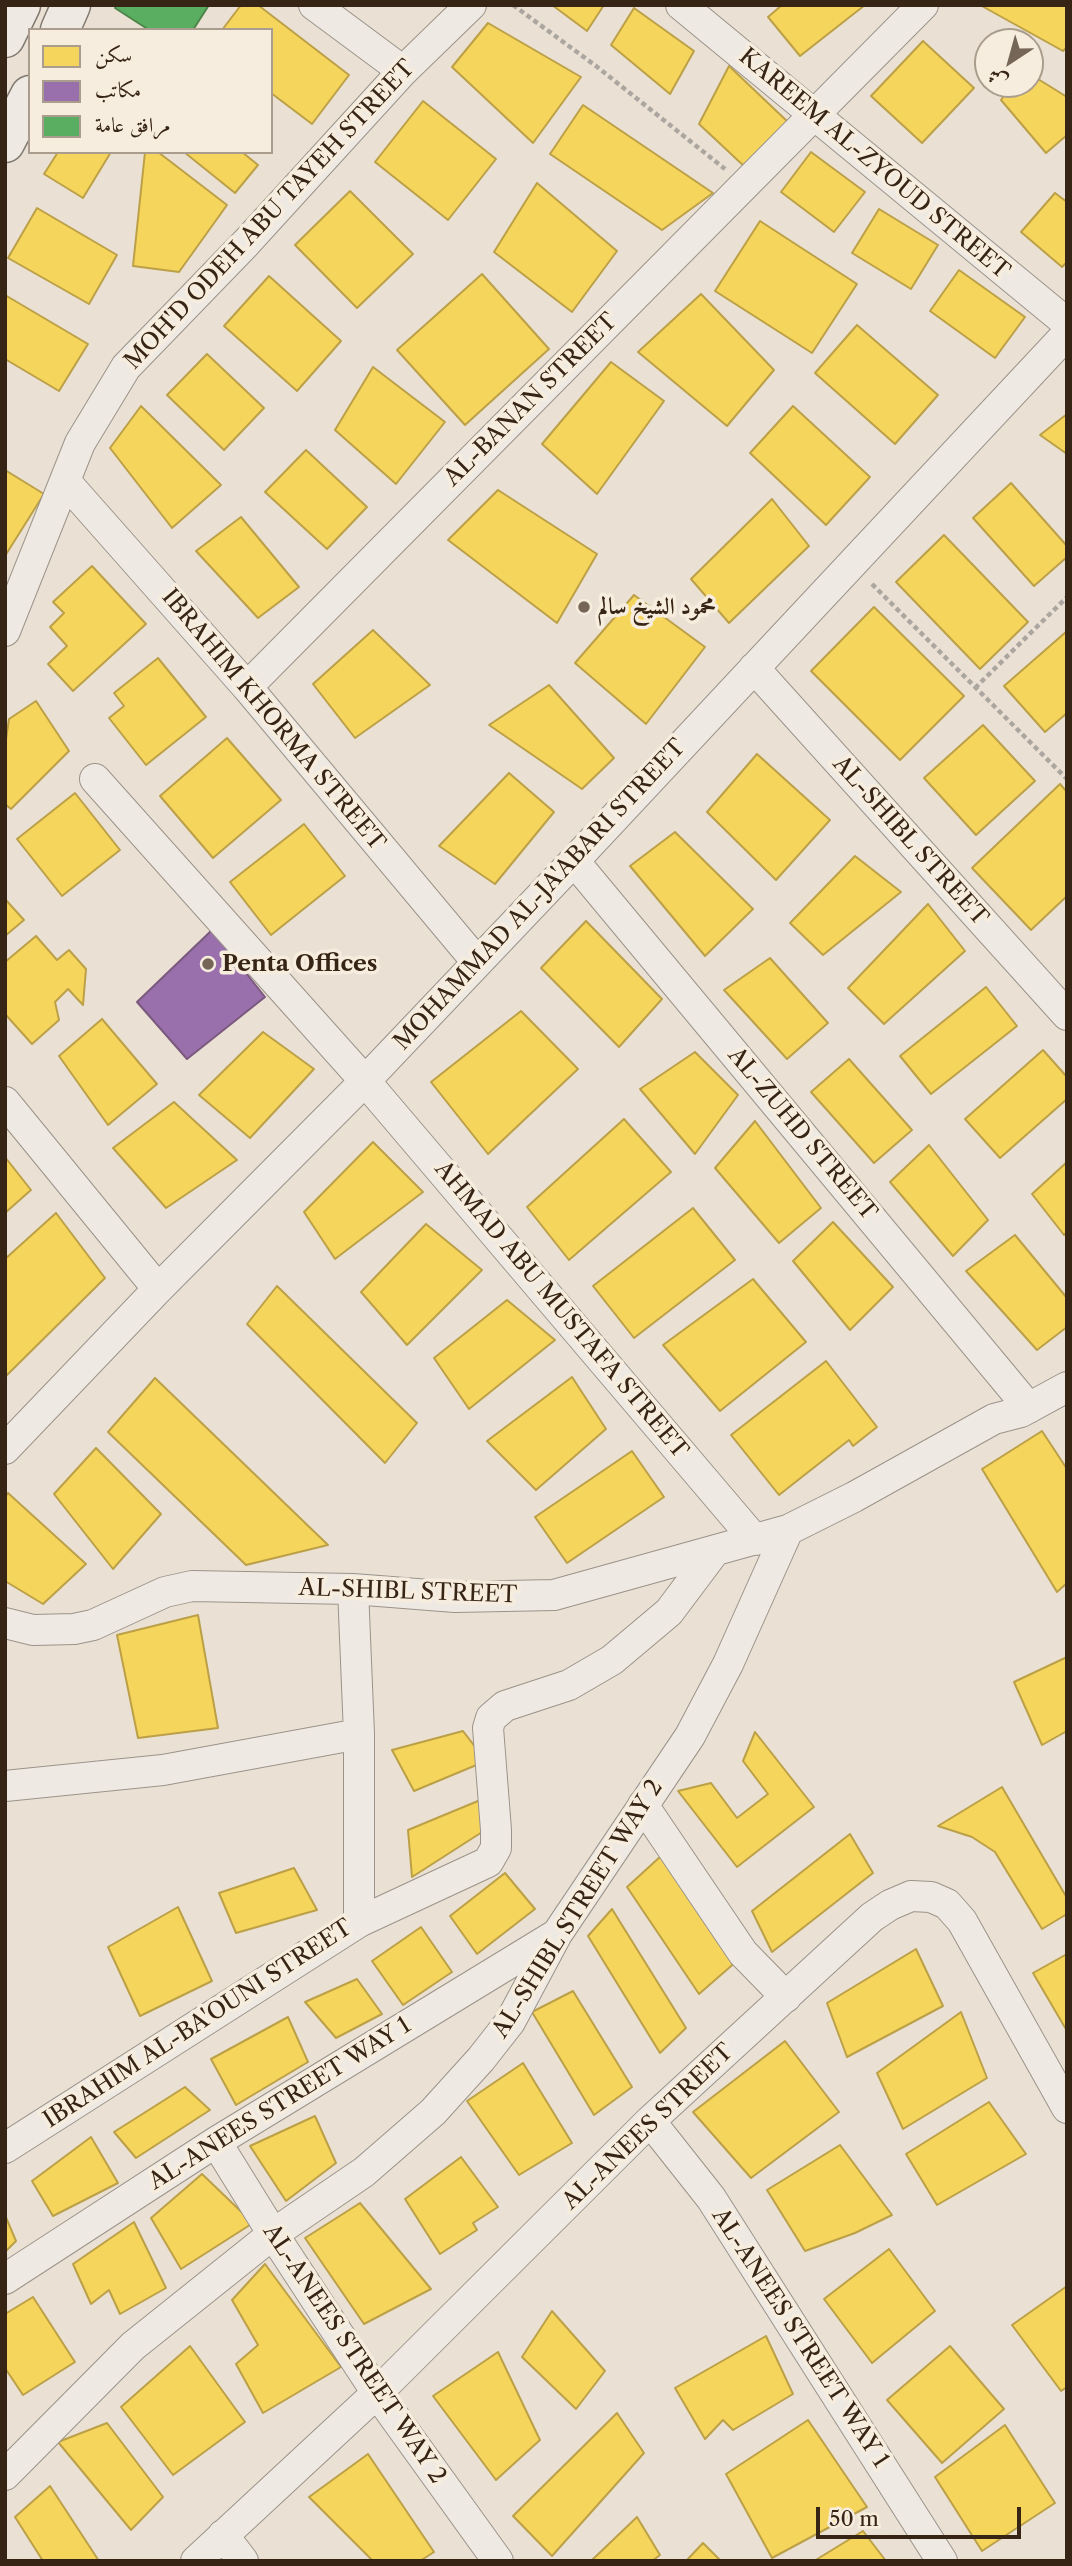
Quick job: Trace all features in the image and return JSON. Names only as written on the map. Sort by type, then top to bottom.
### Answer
[{"type":"main road","points":[[5,38],[21,5]]},
{"type":"main road","points":[[62,28],[71,5]]},
{"type":"main road","points":[[5,143],[28,99]]},
{"type":"street","points":[[314,5],[403,71]]},
{"type":"street","name":"MOH'D ODEH ABU TAYEH STREET","points":[[5,631],[80,443],[126,368],[246,243],[403,71],[471,5]]},
{"type":"street","name":"KAREEM AL-ZYOUD STREET","points":[[681,5],[1067,323]]},
{"type":"street","name":"AL-BANAN STREET","points":[[247,687],[744,185],[816,116],[923,5]]},
{"type":"street","name":"MOHAMMAD AL-JA'ABARI STREET","points":[[5,1449],[158,1289],[365,1081],[575,861],[1067,334]]},
{"type":"street","name":"IBRAHIM KHORMA STREET","points":[[65,481],[247,687],[477,962]]},
{"type":"street","name":"AL-SHIBL STREET","points":[[754,668],[1067,1015]]},
{"type":"street","name":"AHMAD ABU MUSTAFA STREET","points":[[95,779],[365,1081],[755,1540]]},
{"type":"street","name":"AL-ZUHD STREET","points":[[575,861],[1024,1400]]},
{"type":"street","points":[[5,1102],[158,1289]]},
{"type":"street","points":[[1024,1400],[1067,1365]]},
{"type":"street","points":[[1024,1400],[1067,1387]]},
{"type":"street","name":"AL-SHIBL STREET","points":[[5,1623],[33,1630],[75,1629],[93,1625],[165,1592],[192,1586],[353,1589],[455,1597],[554,1595],[788,1530],[854,1497],[1024,1400]]},
{"type":"street","name":"AL-SHIBL STREET WAY 2","points":[[9,2460],[133,2346],[272,2234],[364,2172],[433,2112],[510,2022],[557,1934],[712,1697],[788,1530]]},
{"type":"street","points":[[359,1922],[488,1862],[496,1848],[488,1728],[491,1718],[505,1706],[569,1685],[612,1660],[668,1612],[714,1552]]},
{"type":"street","name":"IBRAHIM AL-BA'OUNI STREET","points":[[5,2148],[359,1922],[359,1734],[353,1589]]},
{"type":"street","points":[[5,1786],[163,1770],[359,1734]]},
{"type":"street","points":[[643,1805],[743,1952],[786,1997]]},
{"type":"street","name":"AL-ANEES STREET","points":[[196,2561],[377,2393],[650,2121],[881,1911],[911,1896],[931,1897],[947,1904],[962,1921],[1067,2108]]},
{"type":"street","name":"AL-ANEES STREET WAY 1","points":[[5,2279],[216,2142],[557,1934]]},
{"type":"street","name":"AL-ANEES STREET WAY 1","points":[[650,2121],[711,2198],[942,2561]]},
{"type":"street","name":"AL-ANEES STREET WAY 2","points":[[216,2142],[272,2234],[377,2393],[498,2561]]},
{"type":"street","points":[[223,2535],[243,2561]]},
{"type":"path","points":[[513,5],[596,66],[744,185]]},
{"type":"path","points":[[851,563],[1067,779]]},
{"type":"path","points":[[975,688],[1067,597]]},
{"type":"building: سكن","points":[[241,5],[258,5],[349,75],[312,124],[273,95],[273,28],[224,28]]},
{"type":"building: سكن","points":[[552,5],[604,5],[587,31]]},
{"type":"building: سكن","points":[[782,5],[865,5],[800,56],[768,17]]},
{"type":"building: سكن","points":[[980,5],[1067,5],[1067,47],[1063,51],[1044,40],[1044,28],[1022,28]]},
{"type":"building: سكن","points":[[634,8],[694,51],[670,94],[611,45]]},
{"type":"building: سكن","points":[[488,23],[581,77],[533,143],[452,67]]},
{"type":"building: سكن","points":[[923,41],[974,88],[922,143],[871,96]]},
{"type":"building: سكن","points":[[729,66],[789,123],[746,168],[699,124]]},
{"type":"building: سكن","points":[[1044,83],[1067,97],[1067,135],[1046,153],[1001,100],[1044,98]]},
{"type":"building: سكن","points":[[423,101],[496,159],[448,220],[375,162]]},
{"type":"building: سكن","points":[[583,105],[713,193],[662,230],[550,154]]},
{"type":"building: سكن","points":[[811,152],[865,192],[834,232],[781,192]]},
{"type":"building: سكن","points":[[57,154],[110,154],[83,198],[44,174]]},
{"type":"building: سكن","points":[[145,154],[161,154],[227,205],[179,272],[133,266]]},
{"type":"building: سكن","points":[[186,154],[244,154],[258,165],[235,193]]},
{"type":"building: سكن","points":[[537,183],[617,251],[572,312],[494,252]]},
{"type":"building: سكن","points":[[350,191],[413,254],[357,308],[295,245]]},
{"type":"building: سكن","points":[[1055,193],[1067,202],[1067,262],[1062,267],[1021,232]]},
{"type":"building: سكن","points":[[37,208],[117,255],[89,304],[8,258]]},
{"type":"building: سكن","points":[[879,209],[938,245],[911,289],[852,253]]},
{"type":"building: سكن","points":[[760,221],[857,284],[812,353],[715,291]]},
{"type":"building: سكن","points":[[959,270],[1025,317],[995,358],[930,311]]},
{"type":"building: سكن","points":[[482,274],[549,349],[465,425],[397,350]]},
{"type":"building: سكن","points":[[269,276],[341,341],[297,391],[224,326]]},
{"type":"building: سكن","points":[[701,294],[774,370],[727,426],[638,352]]},
{"type":"building: سكن","points":[[5,295],[88,344],[59,391],[5,359]]},
{"type":"building: سكن","points":[[857,325],[938,395],[895,444],[815,373]]},
{"type":"building: سكن","points":[[207,354],[264,408],[224,450],[167,395]]},
{"type":"building: سكن","points":[[611,362],[664,401],[597,494],[542,444]]},
{"type":"building: سكن","points":[[373,367],[445,422],[396,484],[335,430]]},
{"type":"building: سكن","points":[[141,406],[221,485],[172,528],[110,448]]},
{"type":"building: سكن","points":[[793,406],[870,477],[826,525],[750,453]]},
{"type":"building: سكن","points":[[1067,414],[1067,454],[1040,435]]},
{"type":"building: سكن","points":[[306,450],[367,507],[327,549],[265,492]]},
{"type":"building: سكن","points":[[5,470],[44,494],[5,556]]},
{"type":"building: سكن","points":[[1011,483],[1067,546],[1067,557],[1034,586],[973,518]]},
{"type":"building: سكن","points":[[498,490],[597,554],[557,623],[448,540]]},
{"type":"building: سكن","points":[[772,499],[809,546],[729,623],[691,579]]},
{"type":"building: سكن","points":[[241,517],[299,587],[258,618],[196,551]]},
{"type":"building: سكن","points":[[944,535],[1028,622],[980,669],[896,582]]},
{"type":"building: سكن","points":[[92,566],[146,624],[73,691],[48,664],[67,646],[50,627],[64,613],[53,602]]},
{"type":"building: سكن","points":[[634,595],[705,647],[646,724],[575,663]]},
{"type":"building: سكن","points":[[874,607],[964,696],[900,760],[811,671]]},
{"type":"building: سكن","points":[[373,630],[430,685],[355,738],[313,684]]},
{"type":"building: سكن","points":[[1067,631],[1067,713],[1045,732],[1004,686]]},
{"type":"building: سكن","points":[[158,658],[206,717],[146,765],[109,718],[124,706],[114,693]]},
{"type":"building: سكن","points":[[549,685],[614,758],[582,789],[489,725]]},
{"type":"building: سكن","points":[[36,701],[69,751],[11,809],[5,804],[5,746],[9,719]]},
{"type":"building: سكن","points":[[983,725],[1035,781],[976,835],[924,778]]},
{"type":"building: سكن","points":[[227,738],[281,800],[213,858],[160,796]]},
{"type":"building: سكن","points":[[757,754],[830,820],[776,880],[707,812]]},
{"type":"building: سكن","points":[[509,773],[554,812],[495,884],[439,846]]},
{"type":"building: سكن","points":[[1060,784],[1067,792],[1067,896],[1031,930],[972,868]]},
{"type":"building: سكن","points":[[75,793],[120,850],[62,896],[17,839]]},
{"type":"building: سكن","points":[[304,824],[345,876],[271,935],[230,882]]},
{"type":"building: سكن","points":[[675,832],[753,909],[705,956],[630,866]]},
{"type":"building: سكن","points":[[855,856],[901,892],[823,955],[790,923]]},
{"type":"building: سكن","points":[[5,899],[24,920],[5,936]]},
{"type":"building: سكن","points":[[928,904],[965,951],[884,1024],[848,988]]},
{"type":"building: سكن","points":[[586,921],[662,999],[619,1047],[541,968]]},
{"type":"building: سكن","points":[[36,936],[57,960],[69,950],[86,969],[83,1005],[68,989],[55,1002],[59,1020],[32,1044],[5,1014],[5,962]]},
{"type":"building: سكن","points":[[770,958],[828,1023],[787,1059],[724,990]]},
{"type":"building: سكن","points":[[986,987],[1017,1026],[931,1094],[900,1056]]},
{"type":"building: سكن","points":[[521,1011],[578,1069],[488,1154],[431,1082]]},
{"type":"building: سكن","points":[[102,1019],[157,1084],[108,1125],[59,1056]]},
{"type":"building: سكن","points":[[263,1032],[314,1069],[250,1138],[199,1095]]},
{"type":"building: سكن","points":[[1043,1050],[1067,1077],[1067,1099],[1000,1158],[965,1119]]},
{"type":"building: سكن","points":[[695,1052],[738,1095],[695,1154],[640,1089]]},
{"type":"building: سكن","points":[[849,1059],[912,1130],[874,1163],[811,1092]]},
{"type":"building: سكن","points":[[174,1102],[237,1160],[166,1208],[113,1148]]},
{"type":"building: سكن","points":[[624,1119],[671,1172],[569,1260],[527,1207]]},
{"type":"building: سكن","points":[[755,1121],[821,1208],[779,1243],[715,1168]]},
{"type":"building: سكن","points":[[373,1142],[423,1192],[335,1259],[304,1212]]},
{"type":"building: سكن","points":[[929,1145],[988,1220],[953,1256],[890,1182]]},
{"type":"building: سكن","points":[[5,1157],[31,1190],[5,1213]]},
{"type":"building: سكن","points":[[1067,1162],[1067,1232],[1064,1235],[1032,1194]]},
{"type":"building: سكن","points":[[693,1208],[735,1260],[634,1338],[593,1286]]},
{"type":"building: سكن","points":[[56,1213],[105,1278],[5,1377],[5,1259]]},
{"type":"building: سكن","points":[[833,1222],[893,1287],[850,1330],[793,1261]]},
{"type":"building: سكن","points":[[426,1224],[482,1270],[407,1345],[361,1292]]},
{"type":"building: سكن","points":[[1015,1235],[1067,1298],[1067,1327],[1037,1350],[966,1271]]},
{"type":"building: سكن","points":[[753,1279],[806,1342],[720,1411],[663,1345]]},
{"type":"building: سكن","points":[[277,1286],[417,1423],[385,1463],[247,1324]]},
{"type":"building: سكن","points":[[507,1300],[555,1340],[469,1409],[434,1358]]},
{"type":"building: سكن","points":[[826,1361],[877,1427],[853,1446],[849,1440],[779,1495],[731,1435]]},
{"type":"building: سكن","points":[[572,1377],[606,1429],[536,1490],[487,1441]]},
{"type":"building: سكن","points":[[155,1378],[328,1545],[246,1565],[108,1432]]},
{"type":"building: سكن","points":[[1042,1431],[1067,1469],[1067,1583],[1057,1592],[982,1469]]},
{"type":"building: سكن","points":[[96,1448],[161,1514],[113,1569],[54,1494]]},
{"type":"building: سكن","points":[[632,1451],[664,1497],[567,1563],[535,1517]]},
{"type":"building: سكن","points":[[8,1493],[86,1564],[43,1604],[5,1581],[5,1497]]},
{"type":"building: سكن","points":[[198,1615],[218,1728],[138,1738],[117,1635]]},
{"type":"building: سكن","points":[[1067,1657],[1067,1731],[1042,1745],[1014,1682]]},
{"type":"building: سكن","points":[[463,1731],[486,1761],[414,1791],[392,1750]]},
{"type":"building: سكن","points":[[755,1732],[814,1807],[737,1867],[678,1791],[711,1783],[737,1818],[768,1794],[743,1761]]},
{"type":"building: سكن","points":[[1002,1787],[1067,1898],[1067,1914],[1042,1929],[995,1852],[972,1837],[938,1826]]},
{"type":"building: سكن","points":[[490,1796],[490,1827],[412,1877],[408,1830]]},
{"type":"building: سكن","points":[[850,1834],[873,1873],[772,1952],[752,1911]]},
{"type":"building: سكن","points":[[661,1856],[738,1960],[699,1994],[627,1887]]},
{"type":"building: سكن","points":[[294,1868],[317,1910],[236,1933],[219,1893]]},
{"type":"building: سكن","points":[[505,1873],[535,1909],[477,1954],[450,1916]]},
{"type":"building: سكن","points":[[178,1907],[212,1981],[140,2016],[108,1947]]},
{"type":"building: سكن","points":[[612,1909],[686,2028],[660,2053],[588,1936]]},
{"type":"building: سكن","points":[[421,1927],[452,1972],[403,2005],[372,1961]]},
{"type":"building: سكن","points":[[916,1949],[943,2006],[847,2057],[827,2003]]},
{"type":"building: سكن","points":[[1067,1954],[1067,2031],[1033,1973]]},
{"type":"building: سكن","points":[[357,1979],[382,2014],[336,2038],[305,2002]]},
{"type":"building: سكن","points":[[573,1991],[632,2087],[594,2115],[532,2012]]},
{"type":"building: سكن","points":[[961,2012],[987,2078],[903,2129],[877,2073]]},
{"type":"building: سكن","points":[[288,2017],[308,2062],[236,2105],[211,2059]]},
{"type":"building: سكن","points":[[785,2041],[839,2112],[751,2178],[693,2112]]},
{"type":"building: سكن","points":[[523,2063],[572,2143],[519,2175],[467,2101]]},
{"type":"building: سكن","points":[[185,2087],[210,2110],[136,2158],[114,2132]]},
{"type":"building: سكن","points":[[989,2102],[1026,2154],[937,2205],[906,2154]]},
{"type":"building: سكن","points":[[315,2116],[336,2163],[286,2201],[250,2146]]},
{"type":"building: سكن","points":[[91,2137],[118,2183],[53,2216],[32,2181]]},
{"type":"building: سكن","points":[[840,2145],[892,2215],[855,2233],[805,2251],[767,2190]]},
{"type":"building: سكن","points":[[461,2157],[498,2207],[473,2223],[477,2230],[440,2254],[405,2199]]},
{"type":"building: سكن","points":[[202,2174],[253,2223],[181,2269],[151,2218]]},
{"type":"building: سكن","points":[[360,2203],[431,2289],[364,2324],[305,2238]]},
{"type":"building: سكن","points":[[5,2215],[16,2241],[5,2252]]},
{"type":"building: سكن","points":[[134,2222],[166,2288],[120,2314],[109,2290],[91,2304],[73,2264]]},
{"type":"building: سكن","points":[[889,2249],[935,2311],[872,2363],[824,2299]]},
{"type":"building: سكن","points":[[265,2264],[341,2367],[263,2413],[236,2364],[258,2345],[232,2300]]},
{"type":"building: سكن","points":[[1067,2286],[1067,2387],[1061,2391],[1012,2325]]},
{"type":"building: سكن","points":[[33,2297],[75,2362],[23,2395],[5,2368],[5,2314]]},
{"type":"building: سكن","points":[[552,2311],[605,2371],[576,2409],[522,2357]]},
{"type":"building: سكن","points":[[766,2336],[793,2394],[733,2430],[723,2420],[705,2439],[675,2388]]},
{"type":"building: سكن","points":[[190,2346],[245,2422],[173,2475],[121,2407]]},
{"type":"building: سكن","points":[[950,2346],[1004,2409],[942,2463],[887,2400]]},
{"type":"building: سكن","points":[[498,2352],[540,2440],[496,2480],[433,2396]]},
{"type":"building: سكن","points":[[617,2413],[644,2453],[552,2556],[513,2516]]},
{"type":"building: سكن","points":[[808,2420],[867,2507],[772,2558],[726,2474]]},
{"type":"building: سكن","points":[[107,2423],[163,2497],[131,2530],[58,2442]]},
{"type":"building: سكن","points":[[1005,2425],[1055,2503],[982,2551],[935,2477]]},
{"type":"building: سكن","points":[[368,2454],[434,2552],[420,2561],[373,2561],[309,2497]]},
{"type":"building: سكن","points":[[50,2486],[99,2561],[43,2561],[15,2517]]},
{"type":"building: سكن","points":[[637,2517],[660,2555],[652,2561],[591,2561]]},
{"type":"building: سكن","points":[[863,2531],[886,2561],[814,2561]]},
{"type":"building: سكن","points":[[703,2543],[721,2561],[686,2561]]},
{"type":"building: مكاتب","name":"Penta Offices","points":[[212,930],[265,997],[187,1059],[137,1002]]},
{"type":"building: مرافق عامة","points":[[117,5],[209,5],[194,28],[146,28],[115,8]]},
{"type":"place","name":"محمود الشيخ سالم","points":[[584,607]]},
{"type":"place","name":"Penta Offices","points":[[208,964]]}]
